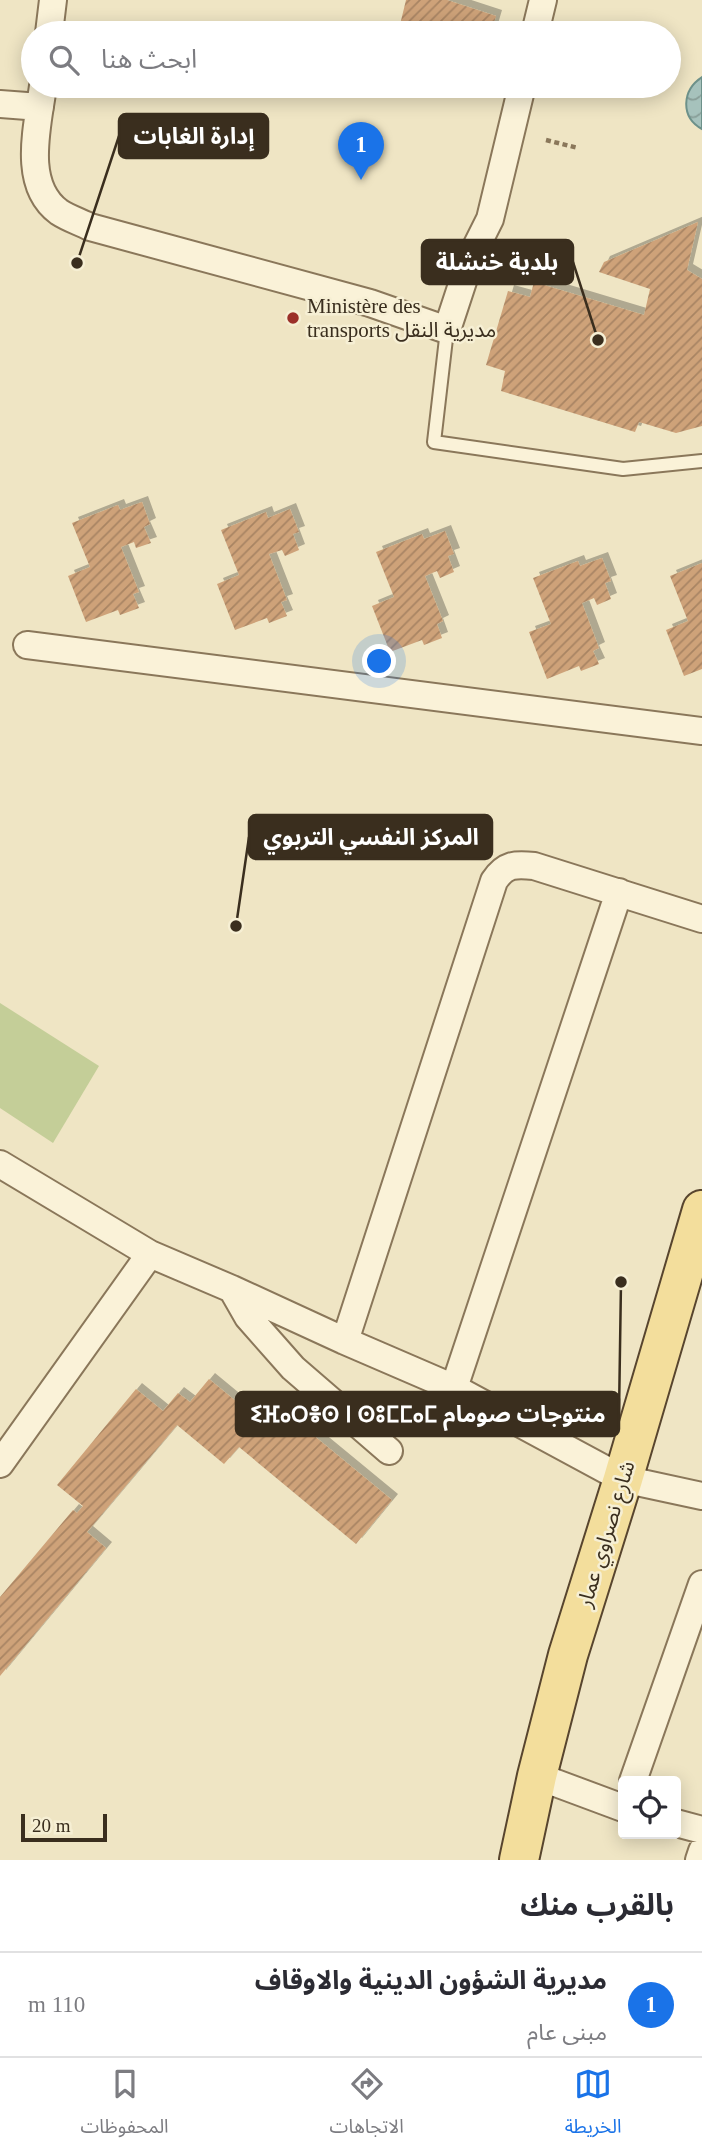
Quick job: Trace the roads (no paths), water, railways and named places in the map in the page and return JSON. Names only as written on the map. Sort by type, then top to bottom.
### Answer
[{"type":"main road","name":"شارع نصراوي عمار","points":[[519,1860],[568,1655],[702,1210]]},
{"type":"street","points":[[50,21],[53,0]]},
{"type":"street","points":[[538,21],[543,0]]},
{"type":"street","points":[[0,104],[31,98]]},
{"type":"street","points":[[41,98],[34,140],[36,173],[46,196],[58,212],[90,227],[370,303],[447,330],[471,257],[490,219],[519,98]]},
{"type":"street","points":[[27,645],[702,731]]},
{"type":"street","points":[[345,1341],[500,872],[508,866],[526,865],[702,919]]},
{"type":"street","points":[[454,1388],[619,892]]},
{"type":"street","points":[[0,1164],[150,1254],[454,1388],[623,1479],[702,1496]]},
{"type":"street","points":[[0,1464],[150,1254]]},
{"type":"street","points":[[232,1289],[248,1317],[293,1368],[389,1451]]},
{"type":"street","points":[[635,1776],[702,1584]]},
{"type":"street","points":[[537,1776],[618,1806]]},
{"type":"street","points":[[681,1824],[702,1830]]},
{"type":"street","points":[[699,1860],[702,1851]]},
{"type":"lane","points":[[447,330],[434,442],[623,469],[702,461]]},
{"type":"water","points":[[702,77],[702,129],[690,118],[686,103],[690,89]]},
{"type":"place","name":"مديرية الشؤون الدينية والاوقاف","points":[[361,180]]},
{"type":"place","name":"إدارة الغابات","points":[[77,263]]},
{"type":"place","name":"Ministère des transports مديرية النقل","points":[[293,318]]},
{"type":"place","name":"بلدية خنشلة","points":[[598,340]]},
{"type":"place","name":"المركز النفسي التربوي","points":[[236,926]]},
{"type":"place","name":"ⵉⴼⴰⵔⴻⵙ ⵏ ⵙⵓⵎⵎⴰⵎ منتوجات صومام","points":[[621,1282]]}]
